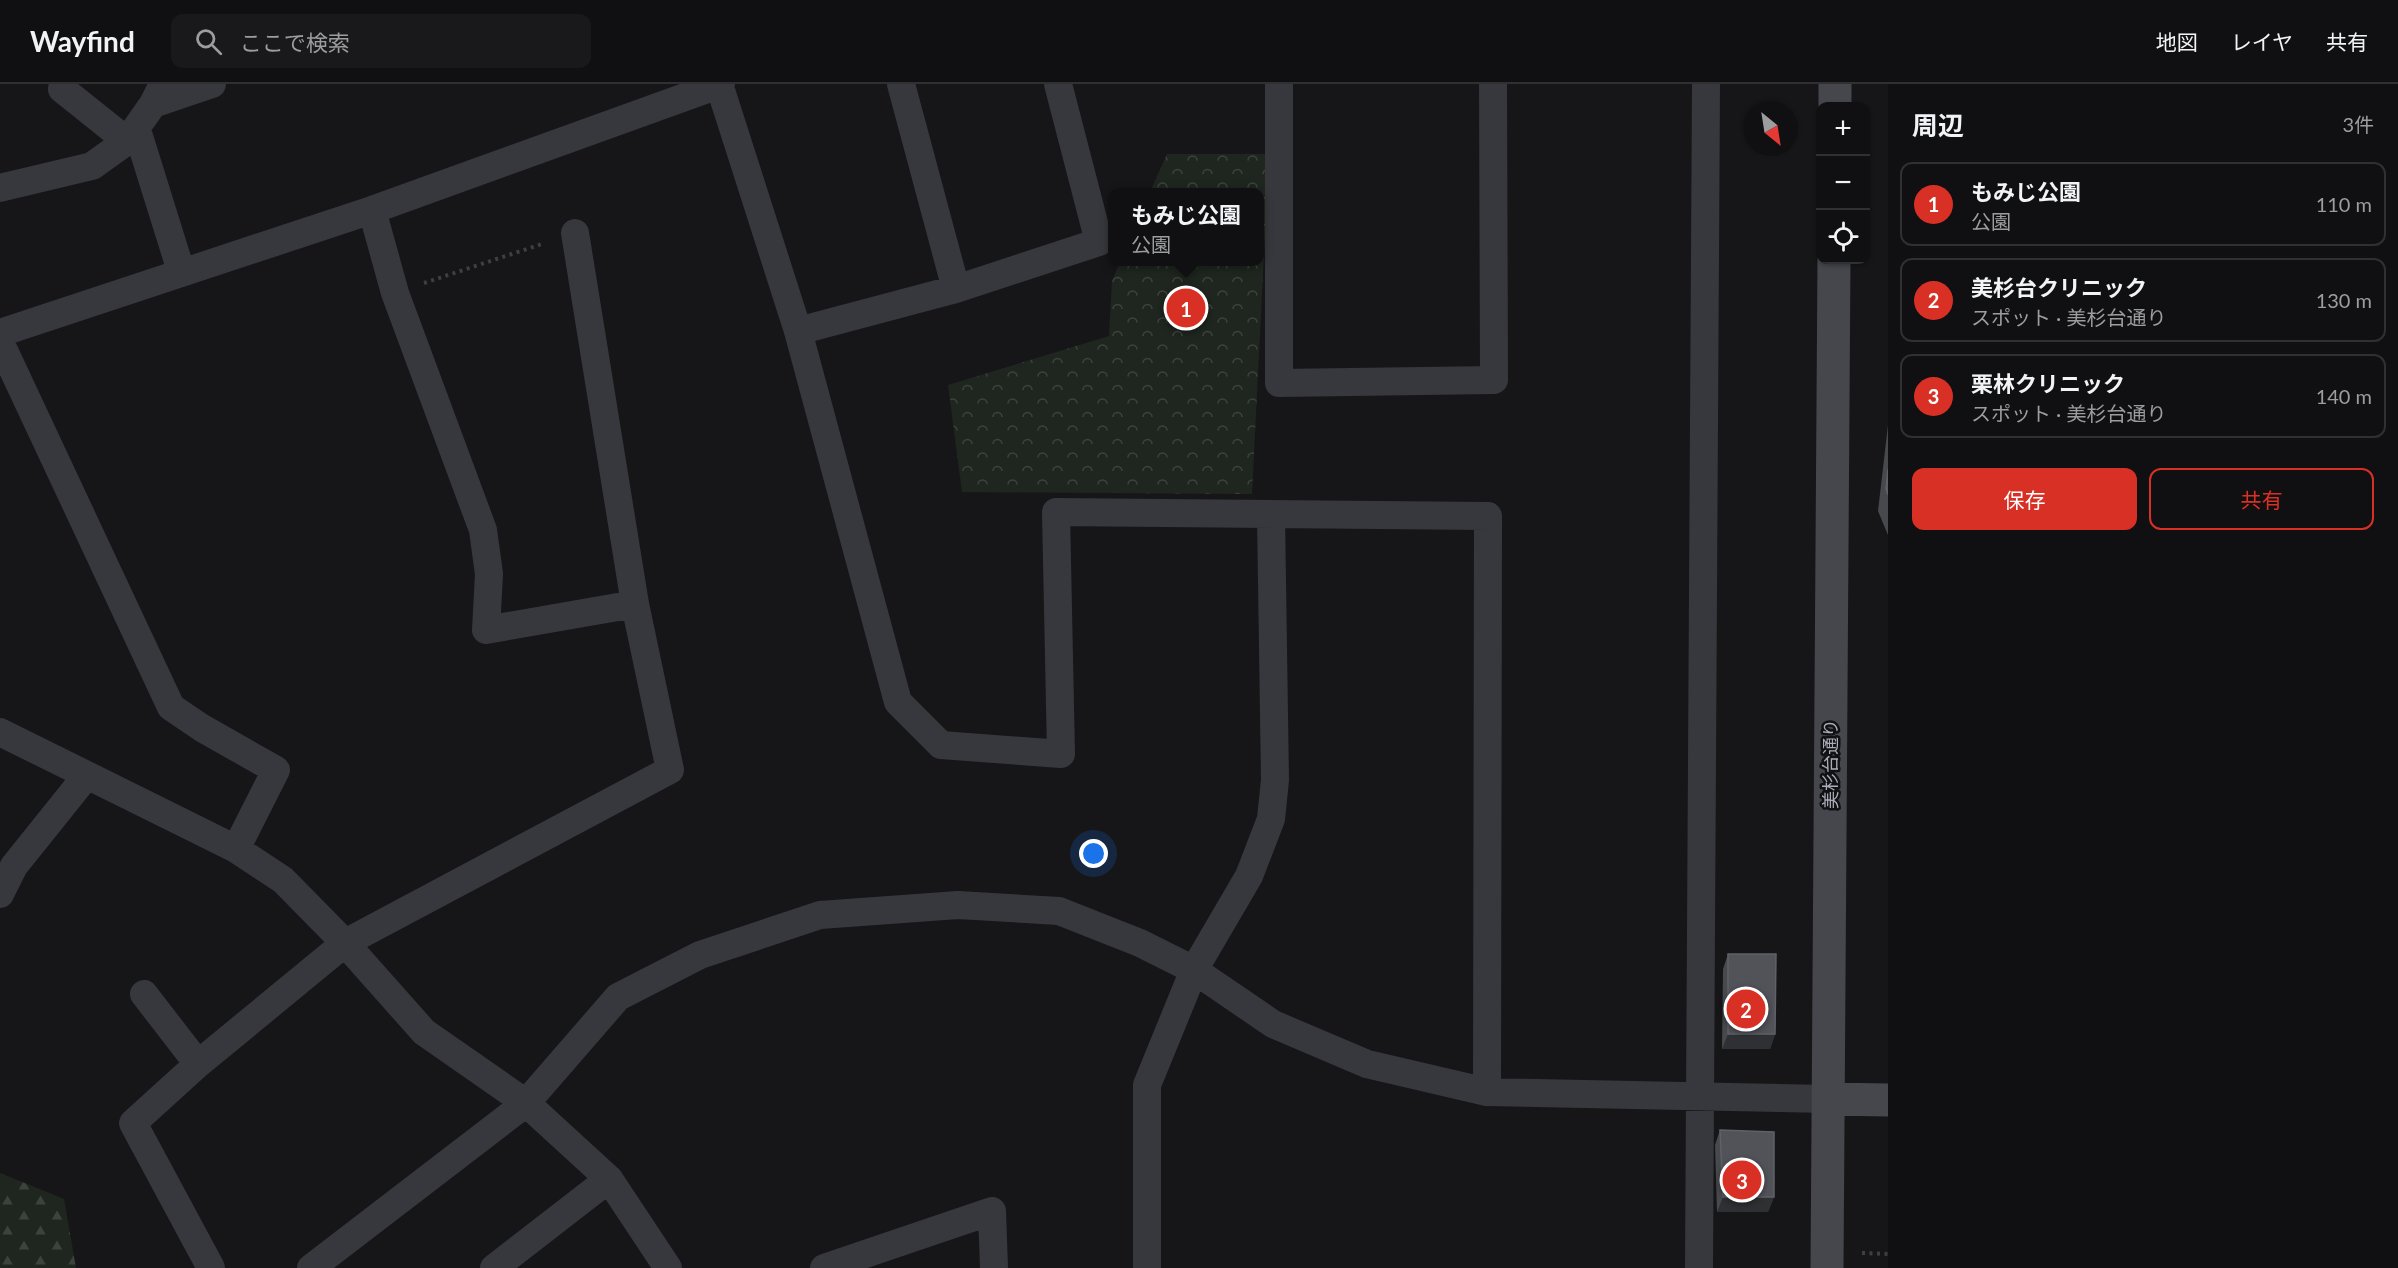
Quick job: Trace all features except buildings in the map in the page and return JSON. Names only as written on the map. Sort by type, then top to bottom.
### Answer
[{"type":"street","points":[[63,84],[62,89],[132,136],[181,272]]},
{"type":"street","points":[[0,188],[92,166],[132,136],[158,94],[212,84]]},
{"type":"street","points":[[0,333],[372,210],[719,84],[798,331],[898,702],[941,745],[1061,754],[1056,512],[1488,516],[1487,1092]]},
{"type":"street","points":[[901,84],[956,289]]},
{"type":"street","points":[[798,331],[956,289],[1099,242],[1058,84]]},
{"type":"street","points":[[1279,84],[1279,383],[1494,380],[1493,84]]},
{"type":"street","points":[[1699,1268],[1706,84]]},
{"type":"street","points":[[1835,84],[1835,102]]},
{"type":"street","points":[[372,210],[395,293],[483,530],[489,574],[486,630],[634,604]]},
{"type":"street","points":[[212,1268],[133,1123],[198,1064],[345,943],[670,770],[634,604],[575,233]]},
{"type":"street","name":"美杉台通り","points":[[1827,1268],[1834,264]]},
{"type":"street","points":[[0,342],[171,706],[202,728],[276,770],[236,849]]},
{"type":"street","points":[[1147,1268],[1148,1085],[1194,970],[1249,876],[1271,819],[1275,780],[1271,515]]},
{"type":"street","points":[[0,732],[236,849],[283,880],[345,943],[424,1032],[525,1103],[609,1179],[668,1268]]},
{"type":"street","points":[[0,894],[7,863],[87,775]]},
{"type":"street","points":[[311,1268],[525,1103],[618,997],[700,955],[820,915],[958,905],[1059,911],[1140,944],[1194,970],[1273,1024],[1367,1064],[1487,1092],[1888,1100]]},
{"type":"street","points":[[144,994],[198,1064]]},
{"type":"street","points":[[494,1268],[609,1179]]},
{"type":"street","points":[[824,1268],[992,1211],[994,1268]]},
{"type":"path","points":[[395,293],[575,233]]},
{"type":"green space","points":[[1167,154],[1269,154],[1264,254],[1264,188],[1152,188]]},
{"type":"green space","points":[[1118,266],[1263,266],[1252,494],[962,492],[948,385],[1109,336],[1112,281]]},
{"type":"green space","points":[[0,1173],[64,1199],[76,1268],[0,1268]]},
{"type":"place","name":"もみじ公園","points":[[1186,308]]},
{"type":"place","name":"美杉台クリニック","points":[[1746,1009]]},
{"type":"place","name":"栗林クリニック","points":[[1742,1180]]}]
